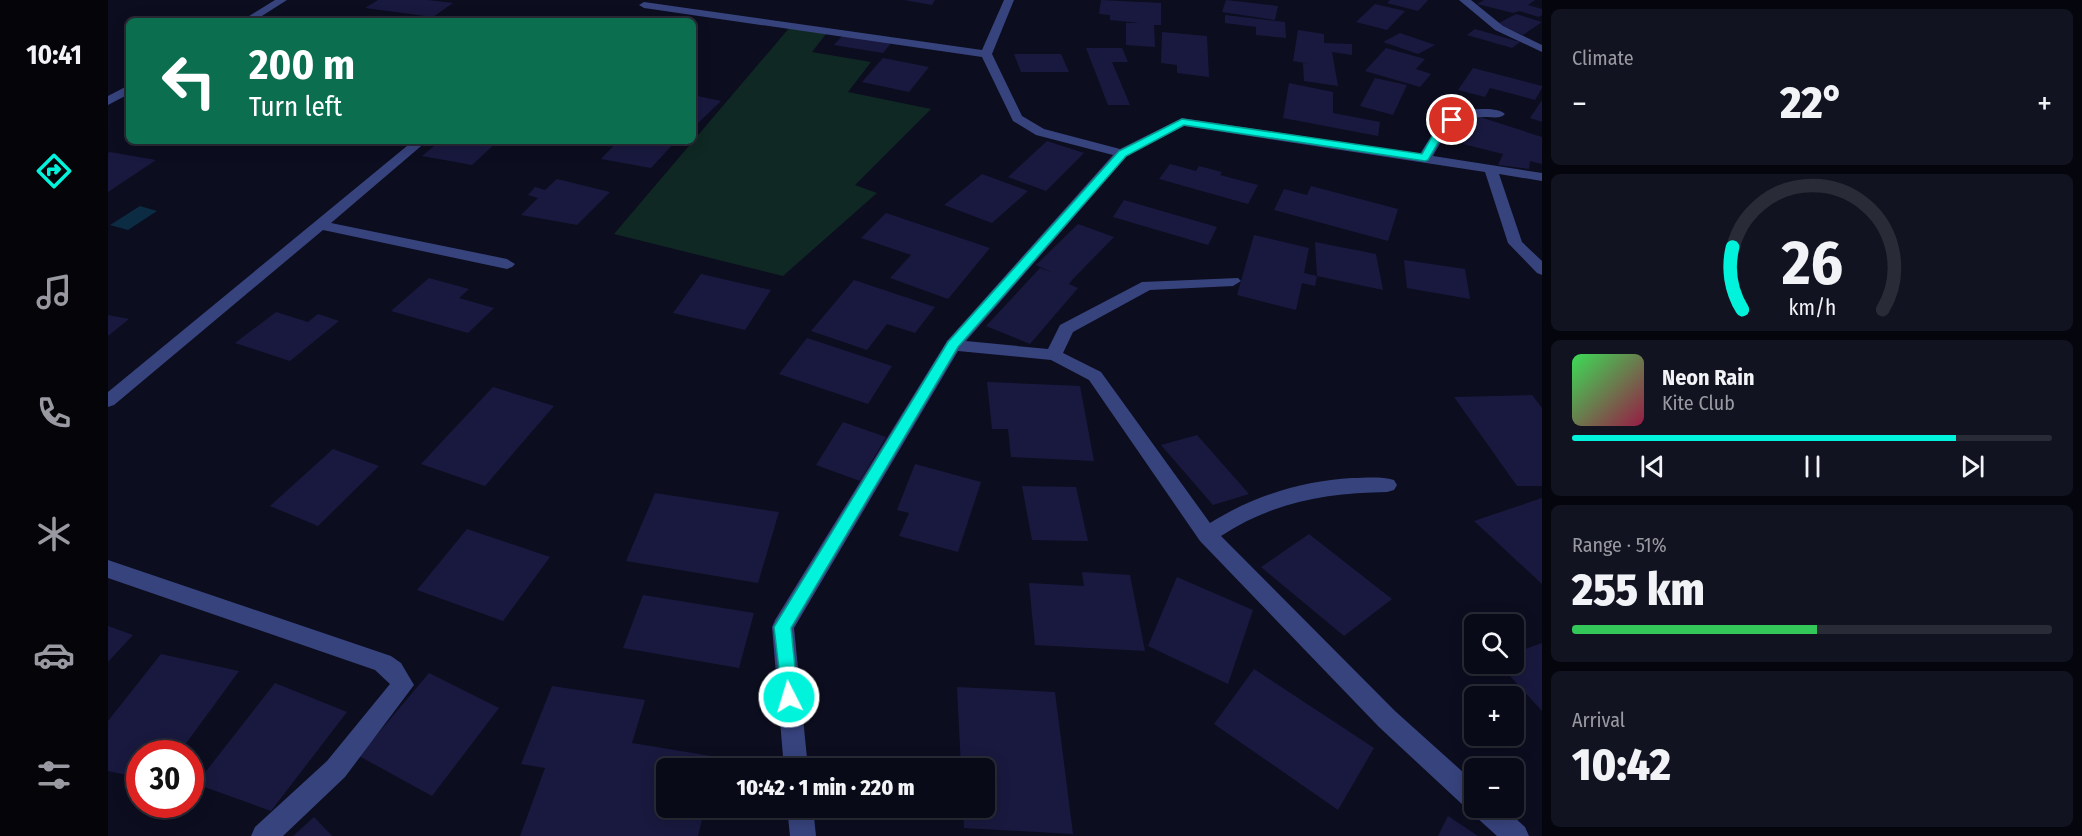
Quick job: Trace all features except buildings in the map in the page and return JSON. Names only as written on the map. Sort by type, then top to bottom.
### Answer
[{"type":"street","points":[[251,18],[282,0]]},
{"type":"street","points":[[1009,0],[986,54],[1017,118],[1040,132],[1122,153]]},
{"type":"street","points":[[1464,0],[1483,9],[1494,24],[1508,33],[1542,48]]},
{"type":"street","points":[[644,5],[986,54]]},
{"type":"street","points":[[108,101],[126,91]]},
{"type":"street","points":[[1425,158],[1438,135],[1452,120],[1469,111],[1499,114]]},
{"type":"street","points":[[795,758],[783,627],[953,345],[1122,153],[1182,122],[1542,177]]},
{"type":"street","points":[[108,401],[417,144]]},
{"type":"street","points":[[1490,168],[1515,243],[1542,270]]},
{"type":"street","points":[[320,225],[507,264]]},
{"type":"street","points":[[1054,355],[1066,329],[1147,285],[1233,281]]},
{"type":"street","points":[[953,345],[1054,355],[1095,376],[1207,535],[1387,719],[1464,789]]},
{"type":"street","points":[[1207,535],[1239,513],[1313,488],[1388,485]]},
{"type":"street","points":[[108,569],[383,663],[393,670],[403,685],[336,769],[264,836]]},
{"type":"street","points":[[801,818],[802,836]]},
{"type":"street","points":[[1496,818],[1516,836]]},
{"type":"green space","points":[[790,27],[826,34],[812,52],[871,62],[848,92],[931,109],[855,185],[877,193],[783,276],[614,234],[691,144],[696,144],[696,138]]},
{"type":"water","points":[[140,206],[157,211],[128,230],[110,225]]},
{"type":"route","points":[[789,697],[783,627],[953,345],[1122,153],[1182,122],[1425,158],[1438,135],[1452,120]]}]
